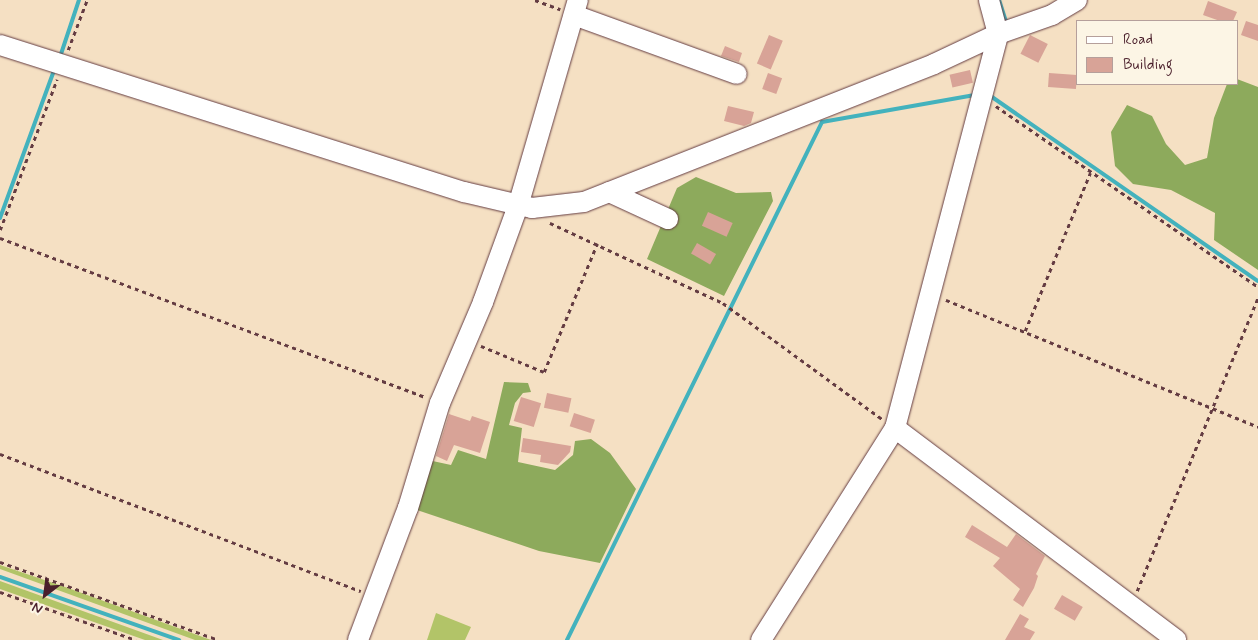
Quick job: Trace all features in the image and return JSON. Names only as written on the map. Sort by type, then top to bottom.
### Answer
[{"type":"street","points":[[761,640],[895,428],[998,34],[989,0]]},
{"type":"street","points":[[0,46],[525,207],[584,202],[934,64],[998,34],[1052,15],[1077,0]]},
{"type":"street","points":[[358,640],[408,508],[440,403],[525,207],[576,7],[737,74]]},
{"type":"street","points":[[609,192],[668,219]]},
{"type":"street","points":[[895,428],[1176,640]]},
{"type":"path","points":[[0,230],[87,0]]},
{"type":"path","points":[[535,0],[576,7]]},
{"type":"path","points":[[981,100],[995,106],[1258,287]]},
{"type":"path","points":[[1026,331],[1090,172]]},
{"type":"path","points":[[525,207],[546,221],[723,303],[895,428]]},
{"type":"path","points":[[0,238],[440,403]]},
{"type":"path","points":[[467,341],[544,372],[596,244]]},
{"type":"path","points":[[930,295],[1026,331],[1258,426]]},
{"type":"path","points":[[1131,606],[1258,298]]},
{"type":"path","points":[[0,454],[374,596]]},
{"type":"path","points":[[0,562],[219,640]]},
{"type":"path","points":[[0,592],[136,640]]},
{"type":"green space","points":[[1238,79],[1258,87],[1258,270],[1214,240],[1215,213],[1171,190],[1133,184],[1115,166],[1111,132],[1127,105],[1152,116],[1166,144],[1185,165],[1207,158],[1214,118],[1227,85],[1238,85]]},
{"type":"green space","points":[[696,177],[736,193],[771,192],[773,201],[724,296],[647,259],[677,188]]},
{"type":"green space","points":[[504,382],[528,383],[531,392],[523,393],[515,403],[509,425],[522,428],[518,462],[555,470],[573,455],[575,441],[591,439],[610,453],[636,489],[600,563],[539,551],[414,509],[428,460],[451,465],[458,450],[486,459]]},
{"type":"green space","points":[[0,565],[211,640],[195,640],[0,569]]},
{"type":"green space","points":[[0,581],[163,640],[145,640],[0,589]]},
{"type":"green space","points":[[436,613],[471,627],[465,640],[427,640]]},
{"type":"building","points":[[1208,1],[1237,12],[1233,20],[1217,20],[1203,15]]},
{"type":"building","points":[[1246,21],[1258,25],[1258,41],[1241,35]]},
{"type":"building","points":[[769,35],[783,41],[771,69],[757,64]]},
{"type":"building","points":[[1030,35],[1048,44],[1038,63],[1020,54]]},
{"type":"building","points":[[725,46],[742,53],[739,62],[721,56]]},
{"type":"building","points":[[970,70],[973,83],[952,87],[950,75]]},
{"type":"building","points":[[768,73],[782,78],[776,94],[762,89]]},
{"type":"building","points":[[1049,73],[1076,75],[1076,89],[1048,87]]},
{"type":"building","points":[[728,106],[754,112],[751,123],[744,126],[724,121]]},
{"type":"building","points":[[708,212],[733,223],[727,237],[702,226]]},
{"type":"building","points":[[697,243],[716,254],[710,264],[691,253]]},
{"type":"building","points":[[547,393],[571,398],[568,413],[544,408]]},
{"type":"building","points":[[521,397],[541,403],[534,427],[514,421]]},
{"type":"building","points":[[574,413],[595,420],[591,433],[570,426]]},
{"type":"building","points":[[449,414],[470,421],[472,416],[490,422],[480,453],[454,445],[447,461],[436,456]]},
{"type":"building","points":[[523,438],[571,446],[570,452],[558,465],[540,462],[541,455],[521,452]]},
{"type":"building","points":[[972,525],[1007,547],[1016,534],[1045,556],[1036,574],[1038,576],[1034,588],[1023,607],[1013,600],[1020,589],[993,566],[1000,558],[965,537]]},
{"type":"building","points":[[1062,595],[1083,607],[1075,621],[1054,609]]},
{"type":"building","points":[[1020,614],[1029,619],[1024,627],[1035,632],[1030,640],[1005,640]]},
{"type":"waterway","points":[[60,57],[79,0]]},
{"type":"waterway","points":[[999,0],[1007,25]]},
{"type":"waterway","points":[[0,218],[55,68]]},
{"type":"waterway","points":[[567,640],[822,122],[975,95]]},
{"type":"waterway","points":[[987,97],[992,97],[1258,281]]},
{"type":"waterway","points":[[0,577],[179,640]]}]
